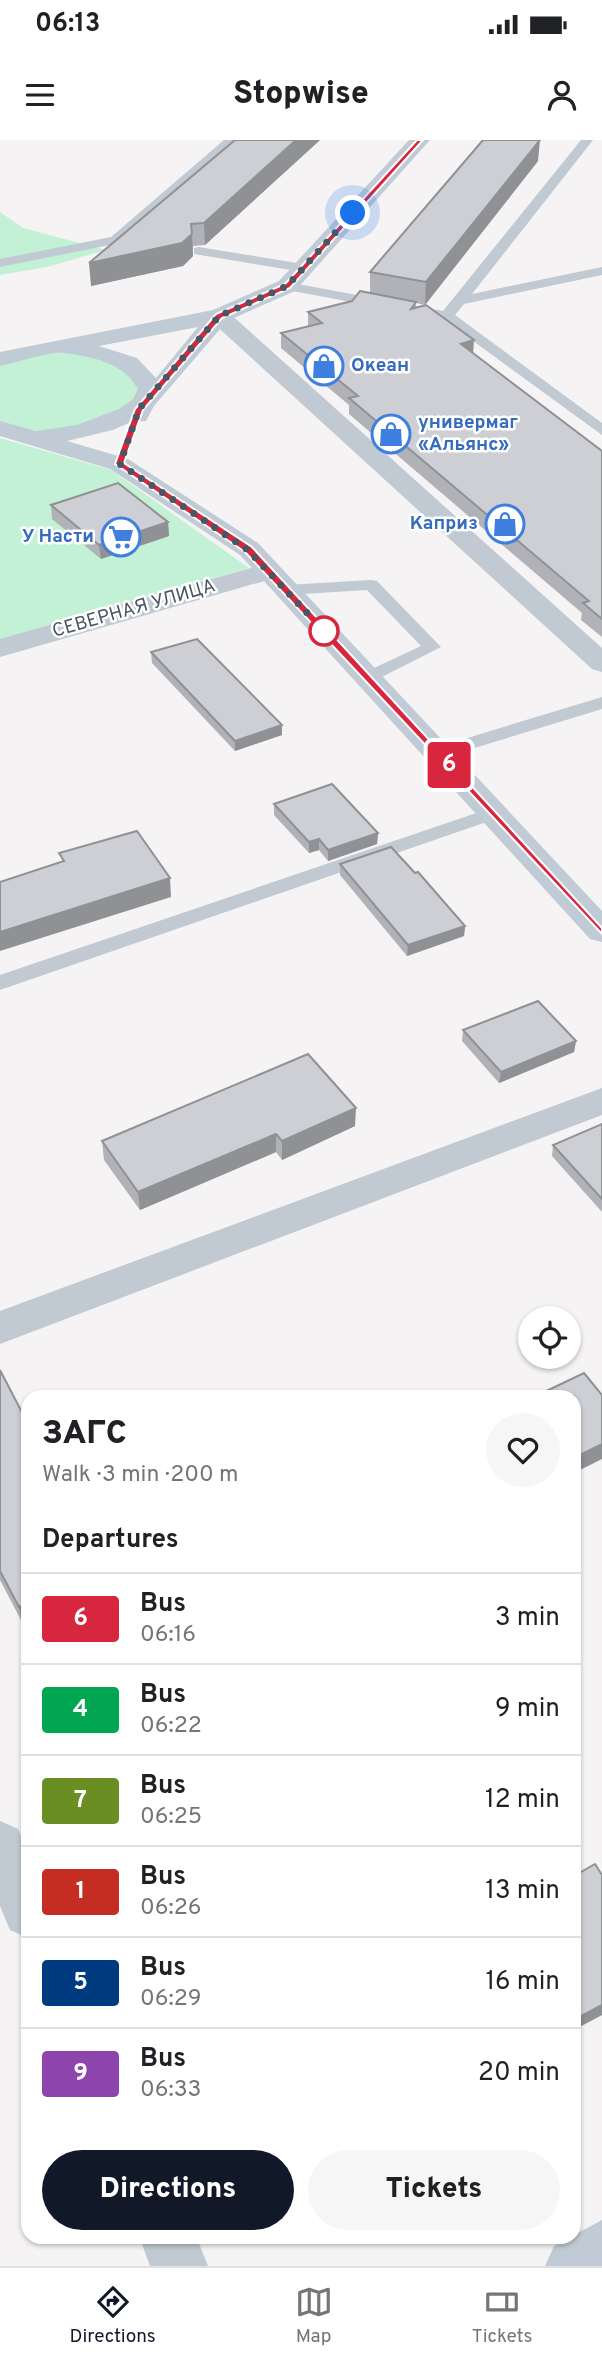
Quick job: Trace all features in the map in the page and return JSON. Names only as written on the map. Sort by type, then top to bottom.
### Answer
[{"type":"main road","points":[[0,360],[219,316],[287,286],[420,140]]},
{"type":"main road","points":[[0,428],[29,435],[70,435],[115,423],[139,409],[219,316]]},
{"type":"main road","points":[[39,351],[93,352],[128,362],[142,372],[150,389],[139,409],[120,464]]},
{"type":"main road","points":[[0,428],[120,464],[248,550],[602,930]]},
{"type":"main road","points":[[574,2266],[602,2249]]},
{"type":"street","points":[[219,316],[602,663]]},
{"type":"street","name":"СЕВЕРНАЯ УЛИЦА","points":[[0,648],[277,580]]},
{"type":"street","points":[[0,1328],[602,1101]]},
{"type":"street","points":[[0,1846],[21,1896]]},
{"type":"street","points":[[170,2244],[179,2266]]},
{"type":"lane","points":[[0,263],[115,240],[231,140]]},
{"type":"lane","points":[[447,316],[587,140]]},
{"type":"lane","points":[[120,236],[143,241]]},
{"type":"lane","points":[[199,251],[303,268]]},
{"type":"lane","points":[[459,301],[602,271]]},
{"type":"lane","points":[[287,286],[447,316],[602,430]]},
{"type":"lane","points":[[277,580],[371,584],[432,646],[368,677]]},
{"type":"lane","points":[[438,753],[602,703]]},
{"type":"lane","points":[[0,983],[494,813]]},
{"type":"green space","points":[[0,212],[23,228],[106,250],[47,267],[0,275]]},
{"type":"green space","points":[[70,352],[113,360],[130,371],[143,390],[132,408],[97,421],[53,431],[0,424],[0,364],[34,354]]},
{"type":"green space","points":[[0,438],[111,470],[249,568],[0,640]]},
{"type":"building","points":[[235,140],[296,140],[204,223],[191,224],[192,234],[182,243],[89,263]]},
{"type":"building","points":[[483,140],[540,140],[426,282],[370,272]]},
{"type":"building","points":[[360,291],[416,302],[411,309],[426,305],[474,340],[461,344],[602,451],[602,619],[583,603],[589,601],[349,398],[358,396],[281,333],[322,323],[308,312],[352,301]]},
{"type":"building","points":[[118,483],[168,522],[99,545],[51,505]]},
{"type":"building","points":[[197,639],[282,725],[235,741],[151,652]]},
{"type":"building","points":[[332,784],[378,833],[328,850],[319,839],[309,842],[274,804]]},
{"type":"building","points":[[137,831],[170,878],[0,932],[0,882],[64,861],[59,853]]},
{"type":"building","points":[[391,847],[415,873],[418,872],[465,926],[408,945],[340,864]]},
{"type":"building","points":[[538,1001],[576,1041],[501,1072],[463,1030]]},
{"type":"building","points":[[308,1054],[356,1108],[282,1141],[276,1134],[138,1192],[102,1141]]},
{"type":"building","points":[[602,1124],[602,1199],[553,1145]]},
{"type":"building","points":[[0,1370],[21,1410],[21,1606],[19,1607],[0,1571]]},
{"type":"building","points":[[584,1373],[602,1395],[602,1444],[581,1454],[581,1390],[549,1390]]},
{"type":"building","points":[[595,1864],[602,1875],[602,2005],[581,2016],[581,1872]]},
{"type":"bus line","name":"6","points":[[420,140],[287,286],[219,316],[139,409],[120,464],[248,550],[602,931]]},
{"type":"place","name":"Океан","points":[[324,366]]},
{"type":"place","name":"универмаг «Альянс»","points":[[391,434]]},
{"type":"place","name":"Каприз","points":[[505,524]]},
{"type":"place","name":"У Насти","points":[[121,537]]},
{"type":"route","points":[[324,631],[248,550],[120,464],[139,409],[219,316],[287,286],[353,213]]}]
